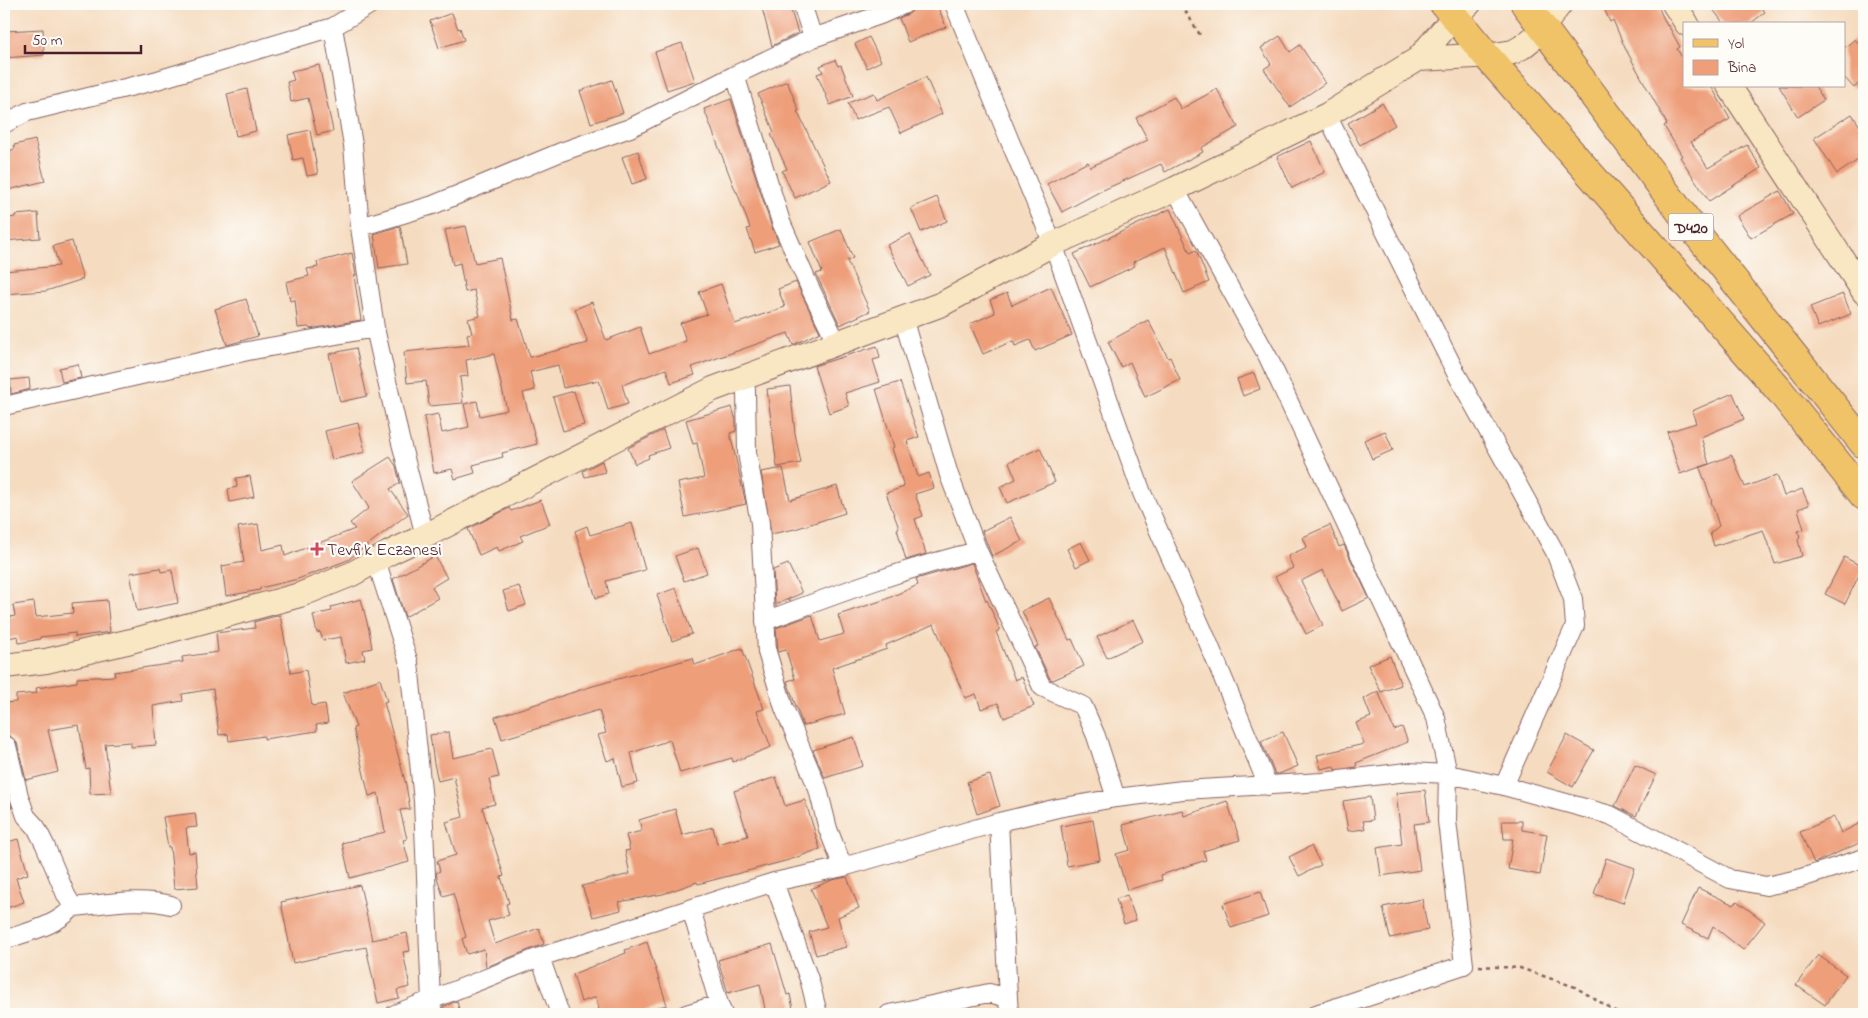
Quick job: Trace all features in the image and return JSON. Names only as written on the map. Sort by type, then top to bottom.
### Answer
[{"type":"main road","name":"D420","points":[[1526,4],[1694,230],[1864,444]]},
{"type":"main road","points":[[1418,58],[1504,54],[1522,48],[1537,35],[1560,4]]},
{"type":"main road","points":[[1674,4],[1686,22]]},
{"type":"main road","points":[[4,666],[46,661],[131,641],[300,595],[352,574],[376,560],[713,389],[942,304],[1053,244],[1175,189],[1327,114],[1418,58],[1456,8],[1485,54],[1780,391],[1864,496]]},
{"type":"main road","points":[[1729,88],[1864,292]]},
{"type":"street","points":[[4,124],[27,112],[154,80],[333,27],[371,4]]},
{"type":"street","points":[[802,4],[813,38]]},
{"type":"street","points":[[360,227],[433,206],[561,152],[630,128],[735,74],[813,38],[880,15],[905,4]]},
{"type":"street","points":[[954,4],[1008,140],[1053,244],[1142,493],[1208,642],[1268,786]]},
{"type":"street","points":[[333,27],[353,145],[360,227],[374,328],[425,536]]},
{"type":"street","points":[[735,74],[781,222],[837,343]]},
{"type":"street","points":[[1327,114],[1456,373],[1555,552],[1573,598],[1575,626],[1504,786]]},
{"type":"street","points":[[1175,189],[1272,366],[1436,718],[1448,774],[1447,821],[1464,965],[1316,1014]]},
{"type":"street","points":[[903,318],[950,476],[978,551],[1042,687],[1082,706],[1096,736],[1116,798]]},
{"type":"street","points":[[4,406],[248,351],[374,328]]},
{"type":"street","points":[[743,378],[746,390],[747,453],[760,522],[767,652],[794,734],[818,789],[828,829],[843,867]]},
{"type":"street","points":[[766,621],[871,581],[940,560],[978,551]]},
{"type":"street","points":[[376,560],[409,663],[423,800],[432,1008]]},
{"type":"street","points":[[4,747],[7,746],[19,796],[26,816],[39,833],[66,896],[73,907]]},
{"type":"street","points":[[395,1014],[432,1008],[540,957],[774,882],[843,867],[999,822],[1116,798],[1183,790],[1268,786],[1407,772],[1448,774],[1504,786],[1610,815],[1730,879],[1766,886],[1798,879],[1864,858]]},
{"type":"street","points":[[999,822],[1008,1006]]},
{"type":"street","points":[[774,882],[810,982],[818,1014]]},
{"type":"street","points":[[4,940],[57,921],[73,907],[124,902],[157,902],[171,905]]},
{"type":"street","points":[[686,1014],[721,1009],[691,908]]},
{"type":"street","points":[[540,957],[560,1014]]},
{"type":"street","points":[[889,1014],[989,993],[1008,1006]]},
{"type":"path","points":[[1181,4],[1202,38]]},
{"type":"path","points":[[1464,965],[1520,968],[1575,987],[1620,1014]]},
{"type":"building","points":[[761,4],[789,4],[798,33],[772,46]]},
{"type":"building","points":[[937,4],[946,27],[908,42],[899,18],[910,13],[915,6]]},
{"type":"building","points":[[1602,4],[1657,4],[1667,26],[1680,47],[1677,49],[1683,59],[1683,88],[1712,88],[1730,119],[1691,142],[1708,168],[1747,145],[1761,168],[1709,201],[1680,157],[1682,156],[1664,126],[1667,124],[1625,48],[1613,20],[1610,22]]},
{"type":"building","points":[[1709,4],[1758,4],[1765,12],[1752,22],[1722,22]]},
{"type":"building","points":[[452,13],[464,40],[439,48],[430,21]]},
{"type":"building","points":[[43,29],[44,55],[4,58],[4,31]]},
{"type":"building","points":[[1280,36],[1290,52],[1300,45],[1325,83],[1290,107],[1264,69],[1271,64],[1261,48]]},
{"type":"building","points":[[869,37],[881,61],[867,68],[855,44]]},
{"type":"building","points":[[1855,39],[1864,50],[1864,79],[1854,88],[1846,79],[1846,46]]},
{"type":"building","points":[[682,43],[695,81],[667,90],[655,52]]},
{"type":"building","points":[[835,60],[838,66],[841,65],[853,96],[830,105],[817,74],[823,72],[820,66]]},
{"type":"building","points":[[319,65],[333,131],[317,135],[308,98],[291,102],[287,82],[294,80],[291,71]]},
{"type":"building","points":[[926,77],[942,114],[901,133],[889,107],[855,120],[848,103],[874,93],[877,100]]},
{"type":"building","points":[[612,80],[623,113],[591,123],[580,91]]},
{"type":"building","points":[[787,81],[799,111],[797,111],[831,181],[795,198],[782,171],[787,169],[771,134],[774,132],[758,94]]},
{"type":"building","points":[[1780,88],[1816,88],[1824,100],[1798,117]]},
{"type":"building","points":[[247,89],[256,131],[236,136],[227,94]]},
{"type":"building","points":[[1217,89],[1238,127],[1201,148],[1203,152],[1165,172],[1161,164],[1101,191],[1062,212],[1047,184],[1088,162],[1090,167],[1148,140],[1136,118],[1174,97],[1181,109]]},
{"type":"building","points":[[731,99],[771,225],[779,244],[755,252],[747,229],[750,228],[704,109]]},
{"type":"building","points":[[1382,103],[1395,125],[1360,145],[1348,123]]},
{"type":"building","points":[[1852,114],[1864,133],[1864,156],[1837,174],[1814,138]]},
{"type":"building","points":[[310,130],[318,174],[307,176],[303,158],[293,160],[288,135]]},
{"type":"building","points":[[35,140],[45,181],[4,191],[4,152],[15,149],[14,145]]},
{"type":"building","points":[[1311,141],[1325,172],[1292,188],[1277,157]]},
{"type":"building","points":[[638,151],[647,179],[632,184],[622,157]]},
{"type":"building","points":[[1780,191],[1793,214],[1751,238],[1737,216]]},
{"type":"building","points":[[937,197],[947,221],[921,232],[911,208]]},
{"type":"building","points":[[1170,209],[1190,253],[1196,250],[1209,282],[1184,293],[1165,247],[1133,262],[1135,266],[1090,287],[1074,254]]},
{"type":"building","points":[[38,213],[40,238],[4,241],[4,219],[15,217],[15,215]]},
{"type":"building","points":[[400,226],[407,264],[379,268],[374,234]]},
{"type":"building","points":[[466,226],[475,263],[500,258],[513,320],[518,319],[530,357],[588,343],[575,309],[592,302],[606,340],[640,327],[649,354],[686,341],[680,323],[707,314],[699,292],[721,284],[735,324],[785,307],[778,289],[796,282],[820,332],[793,345],[788,333],[692,367],[695,375],[671,383],[666,369],[622,385],[628,404],[608,410],[599,380],[563,388],[558,365],[530,372],[535,390],[523,393],[537,444],[502,453],[503,457],[473,465],[475,473],[455,479],[452,469],[434,473],[424,417],[438,414],[442,433],[469,427],[464,404],[477,401],[480,416],[507,410],[494,354],[466,360],[468,376],[460,377],[463,403],[429,406],[426,381],[407,383],[404,352],[469,345],[467,334],[472,333],[468,319],[480,316],[474,290],[465,292],[460,263],[453,265],[445,230]]},
{"type":"building","points":[[841,229],[853,258],[847,261],[870,311],[840,325],[816,274],[822,272],[810,242]]},
{"type":"building","points":[[910,234],[930,275],[908,286],[887,245]]},
{"type":"building","points":[[72,241],[83,279],[46,291],[4,294],[4,271],[59,266],[53,246]]},
{"type":"building","points":[[352,253],[361,320],[310,329],[309,327],[298,328],[295,300],[290,301],[286,282],[309,276],[307,269],[318,267],[317,262]]},
{"type":"building","points":[[1051,287],[1072,335],[1035,351],[1030,340],[1015,346],[1013,341],[983,354],[970,324],[995,313],[990,300],[1007,293],[1012,305]]},
{"type":"building","points":[[1843,294],[1851,314],[1818,327],[1810,307]]},
{"type":"building","points":[[246,299],[258,336],[227,345],[215,309]]},
{"type":"building","points":[[1148,320],[1168,358],[1170,357],[1180,380],[1145,397],[1130,362],[1121,367],[1108,342]]},
{"type":"building","points":[[877,346],[880,358],[873,360],[880,382],[845,393],[849,406],[829,413],[814,366]]},
{"type":"building","points":[[356,348],[367,396],[340,402],[329,354]]},
{"type":"building","points":[[78,364],[81,378],[62,382],[59,368]]},
{"type":"building","points":[[1254,373],[1260,389],[1243,396],[1237,379]]},
{"type":"building","points":[[29,378],[30,389],[11,394],[10,380]]},
{"type":"building","points":[[900,382],[919,437],[907,441],[918,477],[929,473],[934,488],[915,494],[923,516],[915,519],[926,554],[906,560],[897,529],[899,528],[886,493],[904,487],[876,389]]},
{"type":"building","points":[[790,386],[795,433],[801,463],[777,467],[767,389]]},
{"type":"building","points":[[574,391],[584,425],[563,431],[553,397]]},
{"type":"building","points":[[1733,393],[1744,419],[1701,437],[1709,464],[1680,474],[1667,432],[1696,423],[1692,411]]},
{"type":"building","points":[[732,407],[736,420],[736,431],[730,433],[746,504],[685,517],[678,483],[704,478],[697,443],[693,444],[686,420]]},
{"type":"building","points":[[358,423],[365,452],[332,460],[325,431]]},
{"type":"building","points":[[663,430],[669,448],[648,455],[649,458],[635,464],[628,448]]},
{"type":"building","points":[[1385,431],[1393,450],[1372,459],[1364,440]]},
{"type":"building","points":[[1040,448],[1055,482],[1007,503],[1000,487],[1016,479],[1009,462]]},
{"type":"building","points":[[1732,455],[1745,487],[1777,475],[1784,496],[1802,489],[1809,505],[1798,509],[1804,529],[1798,531],[1802,556],[1775,564],[1763,530],[1714,546],[1710,533],[1719,526],[1700,468]]},
{"type":"building","points":[[390,457],[396,466],[400,483],[390,489],[408,514],[348,560],[298,579],[260,588],[260,590],[226,596],[222,566],[244,562],[238,527],[258,524],[262,550],[283,545],[285,556],[355,529],[350,523],[369,508],[352,481]]},
{"type":"building","points":[[602,461],[605,472],[585,477],[583,471]]},
{"type":"building","points":[[783,468],[790,500],[837,486],[845,513],[795,529],[771,534],[761,472]]},
{"type":"building","points":[[250,476],[254,497],[230,502],[228,489],[237,487],[236,478]]},
{"type":"building","points":[[541,500],[550,524],[520,536],[523,541],[499,551],[497,547],[479,555],[468,529],[509,508],[511,511]]},
{"type":"building","points":[[1010,517],[1022,541],[992,556],[982,531]]},
{"type":"building","points":[[632,523],[645,570],[606,581],[609,594],[596,598],[575,531],[587,526],[590,535]]},
{"type":"building","points":[[1330,525],[1339,547],[1344,545],[1369,598],[1342,611],[1323,570],[1301,581],[1323,625],[1306,634],[1286,594],[1275,577],[1293,568],[1288,556],[1307,547],[1303,537]]},
{"type":"building","points":[[1081,542],[1090,560],[1076,567],[1067,549]]},
{"type":"building","points":[[698,548],[707,573],[684,581],[675,556]]},
{"type":"building","points":[[435,556],[447,578],[432,587],[438,598],[405,617],[393,579]]},
{"type":"building","points":[[1844,557],[1863,567],[1845,604],[1825,594]]},
{"type":"building","points":[[972,563],[986,601],[1000,630],[996,632],[1015,680],[1022,677],[1034,706],[1004,718],[998,703],[981,709],[976,694],[965,698],[934,624],[886,645],[887,649],[832,668],[845,714],[803,726],[787,681],[795,679],[786,650],[778,652],[776,628],[812,615],[820,641],[844,634],[838,615],[884,600],[918,585],[916,579]]},
{"type":"building","points":[[788,564],[802,593],[775,605],[773,570]]},
{"type":"building","points":[[160,568],[161,572],[172,570],[178,603],[137,611],[130,573]]},
{"type":"building","points":[[519,586],[526,605],[509,611],[503,591]]},
{"type":"building","points":[[676,588],[692,634],[672,641],[657,595]]},
{"type":"building","points":[[1049,598],[1069,640],[1072,639],[1084,666],[1053,680],[1050,679],[1035,647],[1038,646],[1022,611]]},
{"type":"building","points":[[361,599],[372,648],[363,650],[365,659],[346,663],[341,637],[323,640],[320,632],[317,633],[313,615],[332,611],[331,607]]},
{"type":"building","points":[[107,600],[110,632],[75,637],[75,633],[40,637],[40,639],[19,643],[18,636],[8,638],[5,618],[15,616],[13,605],[34,602],[36,617],[73,613],[72,603]]},
{"type":"building","points":[[280,615],[291,673],[306,670],[312,706],[325,704],[328,723],[316,725],[317,731],[264,739],[264,736],[229,741],[228,734],[219,735],[213,689],[182,694],[183,701],[153,706],[156,745],[131,747],[131,742],[105,744],[111,793],[90,794],[89,768],[86,769],[79,725],[48,730],[58,772],[26,780],[17,743],[10,736],[4,736],[4,703],[16,702],[16,695],[37,693],[36,688],[77,682],[77,678],[115,676],[114,672],[183,662],[182,657],[218,652],[216,633],[255,628],[254,622]]},
{"type":"building","points":[[1133,620],[1143,641],[1107,658],[1097,637]]},
{"type":"building","points":[[742,648],[764,709],[757,711],[771,747],[733,762],[732,758],[680,773],[670,740],[631,753],[638,783],[622,787],[615,758],[607,761],[598,735],[606,733],[599,710],[502,739],[495,717],[593,686],[693,658],[695,665]]},
{"type":"building","points":[[1390,656],[1401,685],[1381,692],[1368,665]]},
{"type":"building","points":[[380,679],[387,701],[384,702],[406,785],[410,809],[400,810],[407,839],[403,840],[409,862],[350,878],[342,843],[385,832],[378,793],[369,796],[353,728],[356,727],[343,693]]},
{"type":"building","points":[[1378,691],[1394,730],[1402,727],[1408,742],[1356,763],[1357,767],[1335,770],[1334,766],[1321,769],[1317,755],[1364,744],[1356,723],[1371,717],[1364,699]]},
{"type":"building","points":[[449,732],[453,758],[492,749],[499,777],[489,779],[495,804],[482,807],[504,876],[501,877],[509,903],[506,904],[509,915],[488,921],[495,944],[539,928],[544,944],[486,967],[484,949],[467,954],[462,939],[466,937],[453,893],[443,896],[436,873],[440,871],[437,861],[456,855],[446,822],[463,817],[454,777],[438,781],[434,763],[430,735]]},
{"type":"building","points":[[1283,732],[1298,766],[1275,774],[1261,741]]},
{"type":"building","points":[[1567,735],[1594,750],[1573,787],[1547,772]]},
{"type":"building","points":[[854,737],[863,766],[825,778],[813,750]]},
{"type":"building","points":[[1635,765],[1656,775],[1636,816],[1615,806]]},
{"type":"building","points":[[990,775],[1000,806],[977,814],[967,782]]},
{"type":"building","points":[[776,777],[785,806],[805,800],[820,849],[789,860],[698,884],[697,882],[663,894],[619,902],[621,910],[593,917],[582,886],[630,874],[625,851],[630,850],[626,835],[642,831],[639,820],[675,809],[682,835],[713,827],[717,844],[748,836],[734,791]]},
{"type":"building","points":[[4,778],[12,808],[4,810]]},
{"type":"building","points":[[1425,790],[1429,822],[1414,824],[1420,870],[1381,876],[1377,848],[1402,844],[1396,793]]},
{"type":"building","points":[[1370,797],[1373,820],[1363,821],[1365,829],[1348,831],[1343,801]]},
{"type":"building","points":[[1227,801],[1240,840],[1203,851],[1206,860],[1161,875],[1162,880],[1127,890],[1116,854],[1130,850],[1123,825],[1182,810],[1184,816]]},
{"type":"building","points":[[195,813],[197,827],[186,828],[189,853],[195,852],[198,887],[174,889],[170,847],[168,847],[163,817]]},
{"type":"building","points":[[1834,817],[1841,833],[1864,821],[1864,841],[1814,863],[1800,832]]},
{"type":"building","points":[[1093,820],[1100,860],[1067,866],[1061,826]]},
{"type":"building","points":[[1502,821],[1522,821],[1522,830],[1547,834],[1540,875],[1508,869],[1513,839],[1504,839]]},
{"type":"building","points":[[18,839],[28,874],[16,878],[24,902],[4,909],[4,843]]},
{"type":"building","points":[[1311,846],[1321,865],[1299,876],[1289,857]]},
{"type":"building","points":[[1606,858],[1635,868],[1623,903],[1594,894]]},
{"type":"building","points":[[847,877],[859,908],[838,917],[846,947],[816,955],[809,932],[827,927],[811,889],[832,880]]},
{"type":"building","points":[[360,885],[372,940],[407,933],[410,951],[403,952],[410,987],[397,990],[399,998],[378,1003],[366,947],[293,963],[281,902]]},
{"type":"building","points":[[1698,888],[1734,905],[1737,901],[1765,922],[1743,950],[1713,926],[1708,938],[1681,925]]},
{"type":"building","points":[[1260,892],[1268,916],[1231,928],[1223,904]]},
{"type":"building","points":[[1127,895],[1136,920],[1124,924],[1116,899]]},
{"type":"building","points":[[1422,899],[1428,930],[1390,938],[1383,907]]},
{"type":"building","points":[[647,942],[667,1005],[630,1014],[600,1014],[596,997],[581,1002],[573,974],[626,953],[625,950]]},
{"type":"building","points":[[772,944],[787,995],[790,994],[794,1014],[766,1014],[760,984],[728,993],[718,960]]},
{"type":"building","points":[[1818,955],[1846,975],[1825,1005],[1796,985]]},
{"type":"building","points":[[457,1001],[460,1014],[443,1014],[443,1007]]},
{"type":"place","name":"Tevfik Eczanesi","points":[[317,549]]}]
